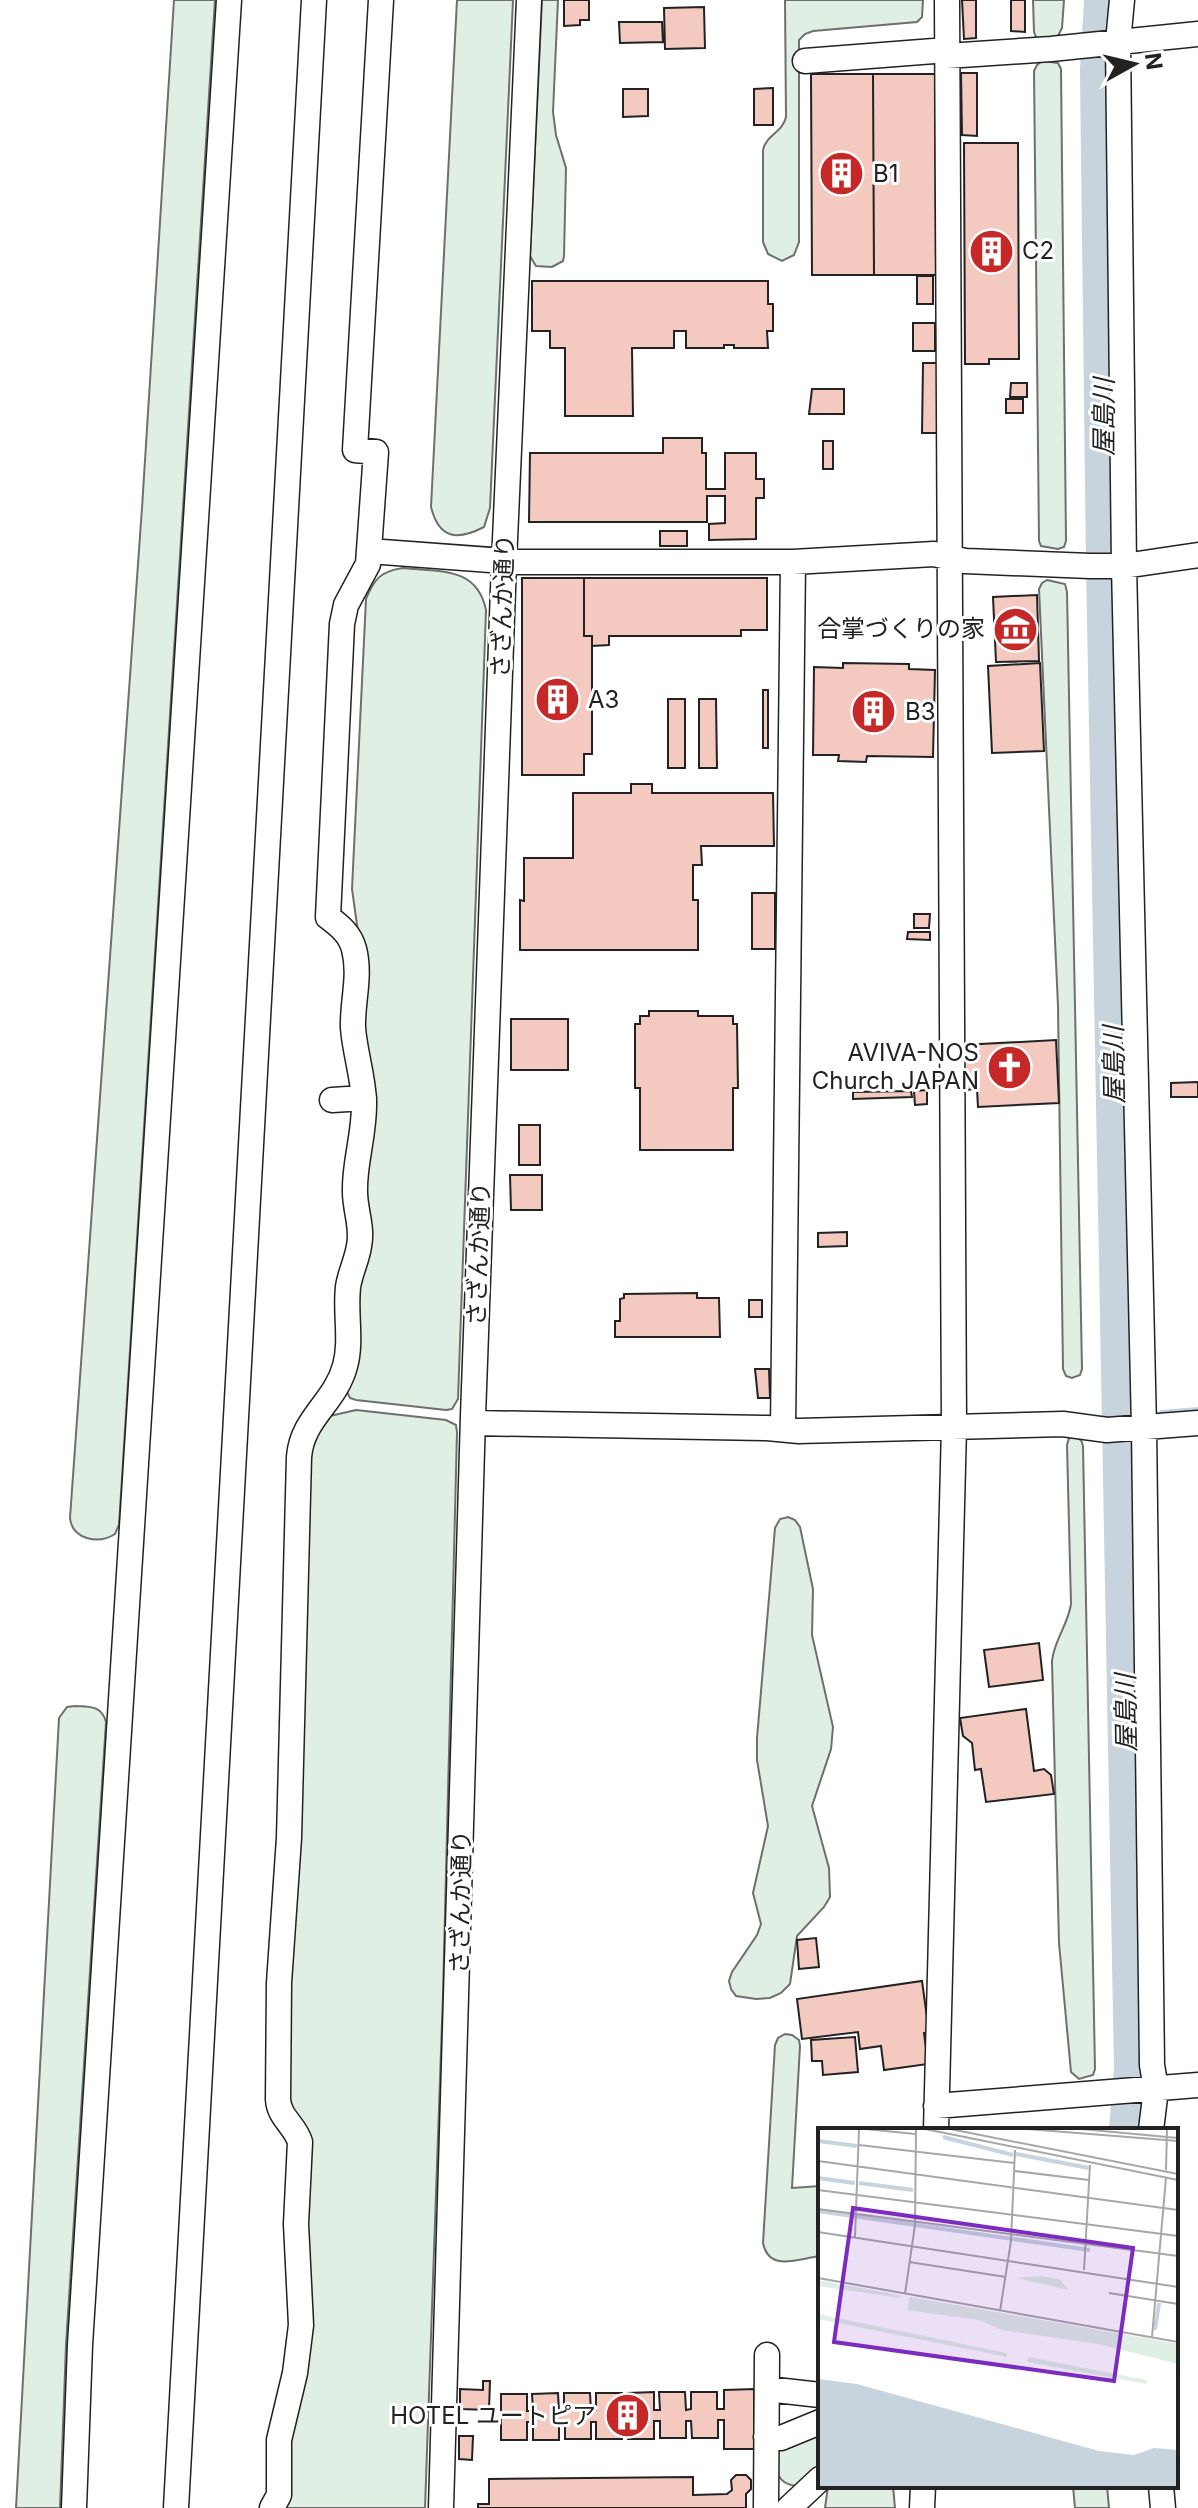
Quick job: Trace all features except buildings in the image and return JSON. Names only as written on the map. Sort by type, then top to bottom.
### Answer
[{"type":"street","points":[[74,2508],[80,2345],[229,0]]},
{"type":"street","points":[[176,2508],[314,0]]},
{"type":"street","points":[[272,2508],[279,2495],[279,2440],[295,2373],[301,2325],[296,2224],[300,2142],[281,2114],[278,2099],[279,1983],[290,1822],[300,1442],[306,1427],[327,1404],[338,1386],[345,1365],[348,1289],[361,1235],[355,1194],[362,1147],[364,1098],[353,1031],[357,970],[355,951],[350,937],[328,927],[343,614],[368,564],[376,452],[355,450],[381,0]]},
{"type":"street","name":"さざんか通り","points":[[441,2508],[473,1423],[504,562],[529,0]]},
{"type":"street","points":[[947,0],[954,1427],[936,2118],[1119,2092],[1198,2085]]},
{"type":"street","points":[[1122,0],[1116,43],[1122,566],[1151,2128]]},
{"type":"street","points":[[805,61],[1085,46],[1198,34]]},
{"type":"street","points":[[369,551],[504,562],[793,562],[934,554],[965,561],[1090,566],[1122,566],[1198,555]]},
{"type":"street","points":[[783,1429],[793,562]]},
{"type":"street","points":[[332,1100],[364,1098]]},
{"type":"street","points":[[473,1423],[799,1431],[1063,1424],[1107,1430],[1198,1423]]},
{"type":"street","points":[[766,2508],[767,2355]]},
{"type":"street","points":[[767,2389],[818,2395]]},
{"type":"street","points":[[766,2437],[781,2438],[818,2423]]},
{"type":"street","points":[[789,2508],[818,2481]]},
{"type":"street","points":[[922,2508],[923,2488]]},
{"type":"street","points":[[1161,2488],[1163,2508]]},
{"type":"green space","points":[[174,0],[215,0],[119,1525],[115,1534],[94,1539],[75,1531],[70,1518],[142,508]]},
{"type":"green space","points":[[457,0],[513,0],[490,508],[484,527],[457,535],[439,526],[431,507]]},
{"type":"green space","points":[[542,0],[558,0],[553,112],[566,168],[564,256],[563,261],[552,267],[536,266],[530,256]]},
{"type":"green space","points":[[785,0],[923,0],[922,17],[917,22],[813,31],[799,40],[799,242],[794,255],[782,261],[768,254],[763,242],[763,150],[786,117]]},
{"type":"green space","points":[[1033,0],[1064,0],[1062,28],[1058,36],[1036,37]]},
{"type":"green space","points":[[1042,61],[1058,63],[1061,69],[1066,541],[1064,547],[1058,549],[1041,546],[1039,541],[1034,71]]},
{"type":"green space","points":[[403,568],[443,571],[465,578],[474,585],[486,610],[458,1399],[452,1409],[446,1410],[356,1400],[350,1398],[347,1392],[365,1205],[364,1042],[358,932],[352,889],[366,599],[379,577]]},
{"type":"green space","points":[[1047,580],[1065,584],[1067,592],[1082,1369],[1080,1375],[1072,1378],[1066,1376],[1063,1369],[1058,1006],[1039,589]]},
{"type":"green space","points":[[356,1410],[446,1420],[456,1425],[457,1432],[443,1994],[425,2508],[284,2508],[291,2429],[288,1984],[310,1444],[330,1416]]},
{"type":"green space","points":[[1069,1438],[1081,1440],[1083,1446],[1095,2069],[1093,2075],[1079,2079],[1071,2072],[1059,1943],[1052,1661],[1071,1604],[1067,1445]]},
{"type":"green space","points":[[788,1517],[800,1527],[813,1589],[812,1635],[833,1727],[831,1749],[812,1806],[829,1868],[830,1897],[797,1936],[790,1984],[770,1998],[756,1999],[736,1996],[729,1981],[761,1924],[753,1893],[768,1826],[757,1760],[757,1738],[775,1528],[780,1519]]},
{"type":"green space","points":[[67,1707],[98,1710],[106,1722],[66,2345],[60,2508],[16,2508],[59,1718]]},
{"type":"green space","points":[[785,2034],[792,2035],[799,2040],[800,2046],[792,2188],[818,2186],[818,2256],[785,2262],[771,2258],[763,2243],[775,2045],[778,2038]]},
{"type":"green space","points":[[818,2430],[818,2470],[797,2486],[784,2482],[776,2467],[779,2447]]},
{"type":"green space","points":[[828,2488],[893,2488],[895,2508],[825,2508]]},
{"type":"green space","points":[[1073,2488],[1107,2488],[1109,2508],[1075,2508]]},
{"type":"waterway","name":"屋島川","points":[[1103,0],[1099,70],[1105,566],[1133,2068],[1128,2128]]},
{"type":"waterway","points":[[1162,1413],[1198,1410]]},
{"type":"waterway","points":[[1121,1416],[1135,1415]]},
{"type":"place","name":"B1","points":[[842,174]]},
{"type":"place","name":"C2","points":[[991,251]]},
{"type":"place","name":"合掌づくりの家","points":[[1016,629]]},
{"type":"place","name":"A3","points":[[557,700]]},
{"type":"place","name":"B3","points":[[874,712]]},
{"type":"place","name":"AVIVA-NOS Church JAPAN","points":[[1010,1067]]},
{"type":"place","name":"HOTEL ユートピア","points":[[627,2416]]}]
